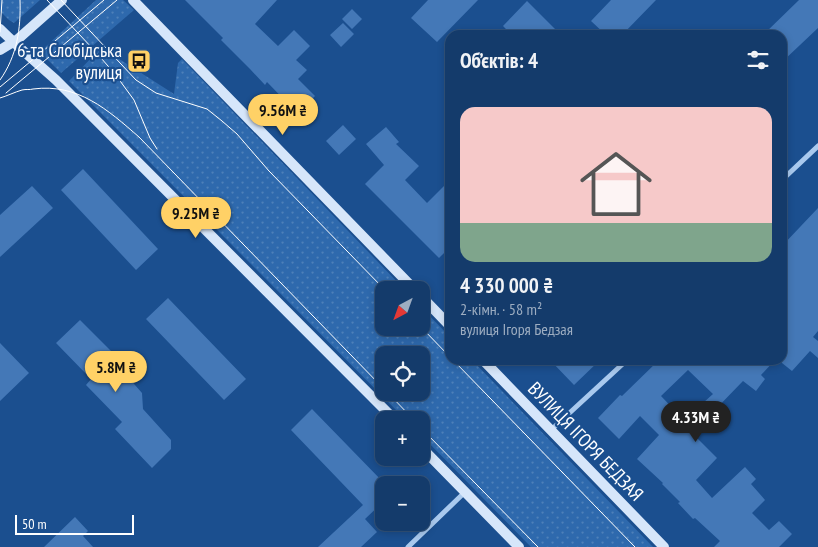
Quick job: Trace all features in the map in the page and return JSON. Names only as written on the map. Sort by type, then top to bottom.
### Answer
[{"type":"street","points":[[0,50],[13,42],[62,0]]},
{"type":"street","points":[[133,0],[406,281]]},
{"type":"street","points":[[0,29],[61,85],[385,411]]},
{"type":"street","points":[[787,175],[818,146]]},
{"type":"street","points":[[430,305],[445,321]]},
{"type":"street","name":"ВУЛИЦЯ ІГОРЯ БЕДЗАЯ","points":[[488,365],[664,547]]},
{"type":"street","points":[[551,430],[622,365]]},
{"type":"street","points":[[430,456],[519,547]]},
{"type":"street","points":[[408,547],[465,491]]},
{"type":"shaded area","points":[[0,0],[40,0],[14,23],[0,11]]},
{"type":"shaded area","points":[[96,0],[123,0],[134,10],[61,73],[41,51]]},
{"type":"shaded area","points":[[98,51],[113,55],[174,94],[178,63],[182,59],[396,281],[375,281],[375,336],[430,336],[430,316],[445,332],[445,365],[477,365],[653,547],[531,547],[430,444],[430,411],[397,411],[387,401],[430,401],[430,346],[375,346],[375,389],[69,81]]},
{"type":"building","points":[[185,0],[277,0],[255,24],[278,46],[294,30],[310,46],[296,60],[307,70],[298,79],[315,96],[298,114],[267,82],[265,85],[221,40],[223,38]]},
{"type":"building","points":[[428,0],[478,0],[449,30],[445,30],[445,34],[437,42],[411,18]]},
{"type":"building","points":[[611,0],[656,0],[627,30],[601,30],[591,21]]},
{"type":"building","points":[[799,0],[818,0],[818,28],[787,57],[787,30],[768,30]]},
{"type":"building","points":[[527,1],[556,30],[507,30],[503,26]]},
{"type":"building","points":[[352,9],[362,19],[352,29],[342,19]]},
{"type":"building","points":[[343,23],[354,34],[341,47],[330,35]]},
{"type":"building","points":[[343,125],[356,139],[339,155],[326,141]]},
{"type":"building","points":[[386,127],[399,142],[396,144],[419,166],[405,180],[427,203],[445,185],[445,252],[439,258],[365,184],[384,165],[366,144]]},
{"type":"building","points":[[83,169],[158,249],[136,270],[61,190]]},
{"type":"building","points":[[32,186],[53,208],[0,257],[0,215]]},
{"type":"building","points":[[818,208],[818,331],[813,337],[818,341],[818,358],[810,351],[792,371],[784,365],[787,365],[787,241]]},
{"type":"building","points":[[168,298],[246,379],[224,400],[146,319]]},
{"type":"building","points":[[80,320],[112,352],[113,360],[142,393],[143,409],[171,440],[171,449],[152,468],[115,429],[122,422],[86,385],[91,379],[56,343]]},
{"type":"building","points":[[0,343],[29,373],[0,401]]},
{"type":"building","points":[[555,365],[595,365],[574,385]]},
{"type":"building","points":[[654,365],[770,365],[761,375],[765,379],[756,391],[743,381],[711,414],[714,418],[695,436],[717,458],[696,480],[712,498],[745,467],[756,479],[751,484],[765,500],[752,513],[769,530],[779,521],[792,534],[779,547],[714,547],[720,541],[695,518],[693,519],[663,483],[637,459],[659,435],[640,416],[619,439],[598,418],[620,395],[622,396]],"holes":[[[688,370],[713,394],[684,420],[661,396]]]},
{"type":"building","points":[[312,409],[377,476],[375,476],[375,510],[365,519],[377,532],[361,547],[318,547],[363,505],[291,430]]},
{"type":"building","points":[[75,517],[88,531],[83,536],[93,547],[44,547]]},
{"type":"tram line","points":[[0,32],[2,0]]},
{"type":"tram line","points":[[0,80],[6,71],[17,42],[20,0]]},
{"type":"tram line","points":[[47,0],[115,74],[134,100],[150,138],[157,149]]},
{"type":"tram line","points":[[61,0],[136,80],[156,93],[207,109],[237,134],[269,171],[376,281]]},
{"type":"tram line","points":[[0,87],[104,0]]},
{"type":"tram line","points":[[6,93],[117,0]]},
{"type":"tram line","points":[[0,98],[23,90],[49,88],[64,90],[78,94],[116,117],[139,137],[375,380]]},
{"type":"tram line","points":[[430,336],[445,352]]},
{"type":"tram line","points":[[458,365],[635,547]]},
{"type":"tram line","points":[[396,401],[405,411]]},
{"type":"tram line","points":[[430,437],[538,547]]},
{"type":"place","name":"6-та Слобідська вулиця","points":[[139,61]]}]
